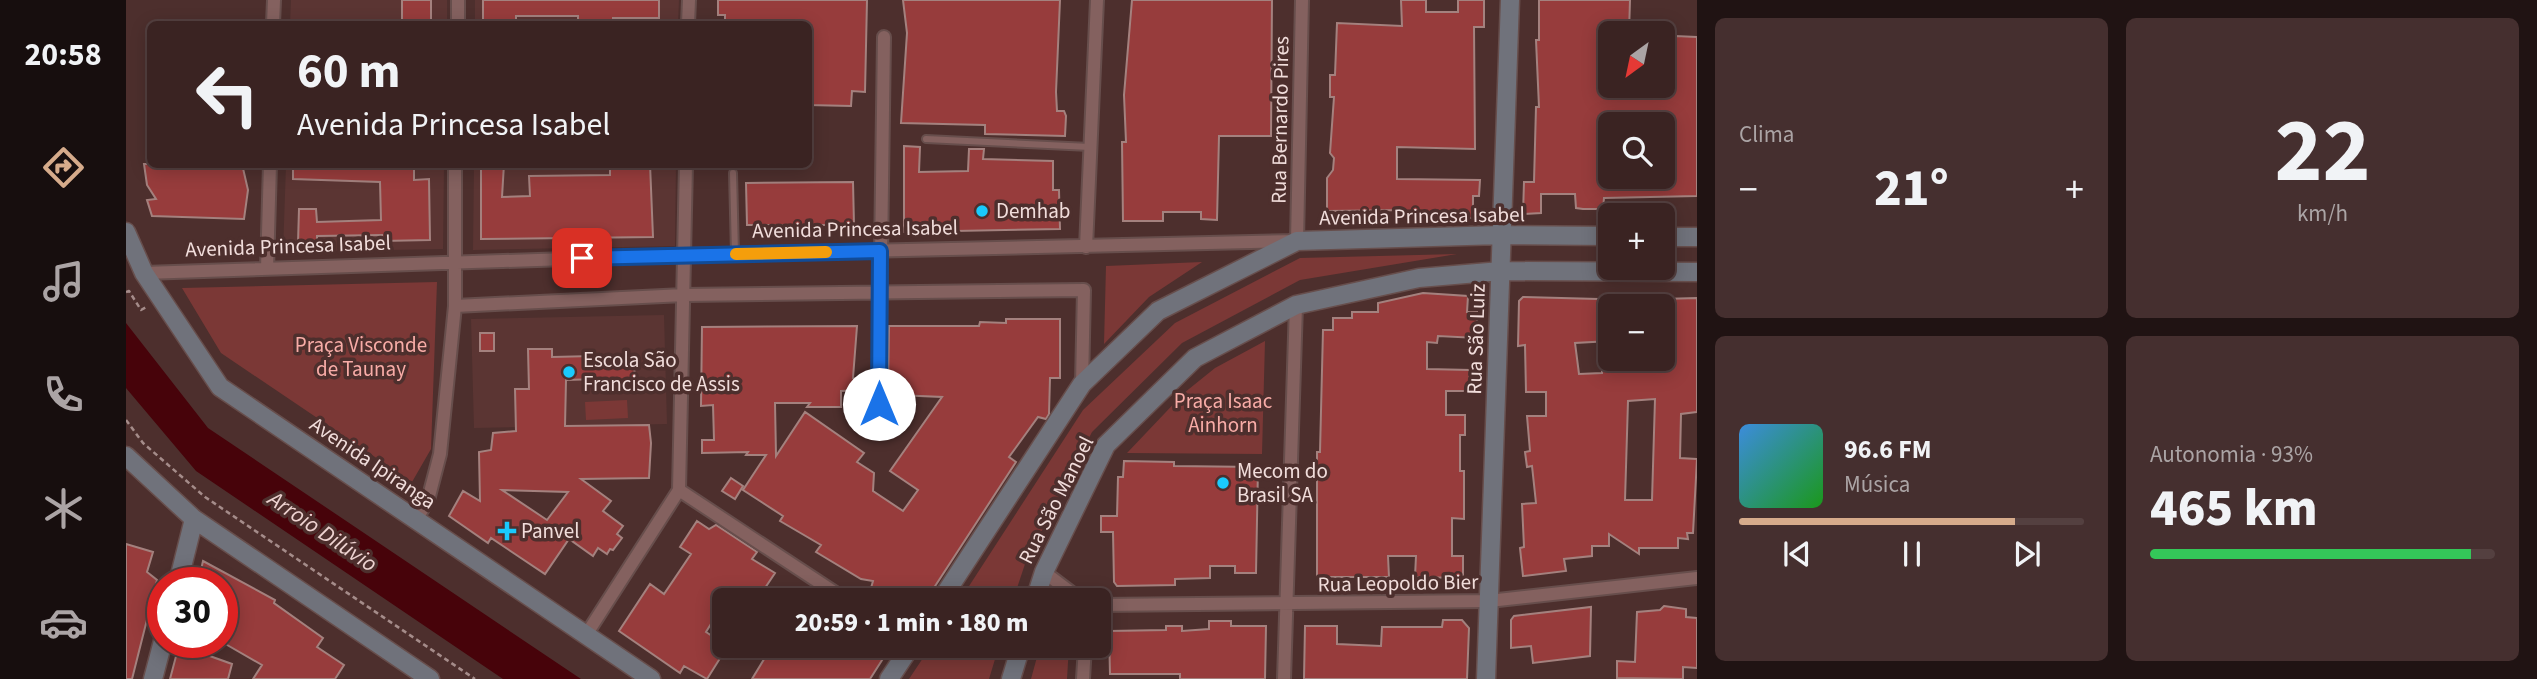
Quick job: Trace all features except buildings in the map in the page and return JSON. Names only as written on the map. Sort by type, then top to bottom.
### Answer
[{"type":"main road","name":"Rua São Luiz","points":[[1486,679],[1510,0]]},
{"type":"main road","name":"Avenida Ipiranga","points":[[126,232],[144,272],[220,387],[651,679]]},
{"type":"main road","name":"Avenida Princesa Isabel","points":[[1297,241],[1501,235],[1598,236]]},
{"type":"main road","points":[[1675,237],[1697,237]]},
{"type":"main road","name":"Rua São Manoel","points":[[949,588],[1082,384],[1158,311],[1297,241]]},
{"type":"main road","points":[[1296,305],[1419,278],[1501,271],[1697,272]]},
{"type":"main road","name":"Rua São Manoel","points":[[1039,588],[1044,572],[1106,445],[1195,358],[1296,305]]},
{"type":"main road","points":[[126,456],[194,519],[430,679]]},
{"type":"main road","points":[[182,567],[194,519]]},
{"type":"main road","points":[[153,679],[159,658]]},
{"type":"main road","points":[[889,679],[903,658]]},
{"type":"main road","points":[[1011,679],[1017,658]]},
{"type":"street","points":[[273,21],[274,0]]},
{"type":"street","points":[[458,0],[458,21]]},
{"type":"street","points":[[688,0],[688,21]]},
{"type":"street","points":[[1086,247],[1097,0]]},
{"type":"street","name":"Rua Bernardo Pires","points":[[1297,241],[1301,0]]},
{"type":"street","points":[[879,404],[884,37]]},
{"type":"street","points":[[267,269],[270,168]]},
{"type":"street","points":[[415,520],[428,500],[440,454],[455,306],[455,168]]},
{"type":"street","points":[[586,635],[679,490],[686,168]]},
{"type":"street","name":"Avenida Princesa Isabel","points":[[144,272],[453,264],[685,254],[1297,241]]},
{"type":"street","points":[[455,306],[684,295],[1084,290],[1082,384]]},
{"type":"street","points":[[1283,679],[1296,305]]},
{"type":"street","points":[[679,490],[828,588]]},
{"type":"street","points":[[1044,572],[1065,588]]},
{"type":"street","name":"Rua Leopoldo Bier","points":[[1111,605],[1489,601],[1697,578]]},
{"type":"street","points":[[1083,679],[1084,658]]},
{"type":"lane","points":[[926,139],[1090,148]]},
{"type":"lane","points":[[733,173],[735,254]]},
{"type":"path","points":[[126,420],[143,443],[205,497],[475,679]]},
{"type":"shaded area","points":[[291,0],[447,0],[447,21],[290,21]]},
{"type":"shaded area","points":[[475,0],[679,0],[678,21],[475,21]]},
{"type":"shaded area","points":[[286,168],[444,168],[443,249],[283,252]]},
{"type":"shaded area","points":[[474,168],[676,168],[675,246],[473,250]]},
{"type":"shaded area","name":"Escola São Francisco de Assis","points":[[664,315],[667,424],[474,428],[471,319]]},
{"type":"green space","points":[[1457,254],[1300,280],[1182,343],[1092,432],[1025,564],[1017,588],[968,588],[1083,410],[1175,323],[1300,258]]},
{"type":"green space","points":[[1202,262],[1149,297],[1104,344],[1106,266]]},
{"type":"green space","name":"Praça Visconde de Taunay","points":[[437,282],[431,449],[412,482],[221,353],[182,288]]},
{"type":"green space","name":"Praça Isaac Ainhorn","points":[[1265,341],[1262,454],[1127,453],[1184,393],[1215,368]]},
{"type":"green space","points":[[627,400],[628,418],[586,420],[585,402]]},
{"type":"green space","points":[[923,658],[995,658],[989,679],[909,679]]},
{"type":"green space","points":[[1037,658],[1068,658],[1067,679],[1031,679]]},
{"type":"water","name":"Arroio Dilúvio","points":[[126,323],[208,428],[581,679],[503,679],[196,471],[126,388]]},
{"type":"slow traffic","points":[[736,254],[826,252]]},
{"type":"place","name":"Demhab","points":[[982,211]]},
{"type":"place","name":"Escola São Francisco de Assis","points":[[569,372]]},
{"type":"place","name":"Mecom do Brasil SA","points":[[1223,483]]},
{"type":"place","name":"Panvel","points":[[507,531]]},
{"type":"route","points":[[582,258],[880,251],[879,404]]}]
